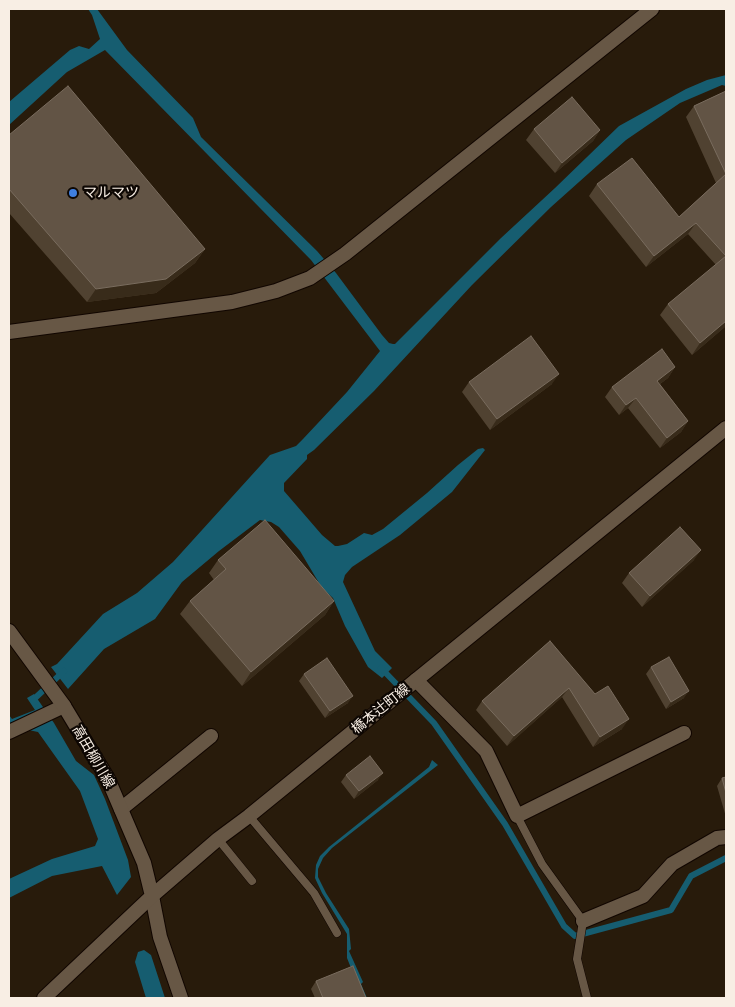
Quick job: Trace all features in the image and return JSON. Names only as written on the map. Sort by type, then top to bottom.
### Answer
[{"type":"street","points":[[9,332],[232,302],[276,291],[310,278],[345,254],[652,9]]},
{"type":"street","name":"橋本辻町線","points":[[44,998],[152,896],[218,839],[249,816],[726,428]]},
{"type":"street","name":"高田柳川線","points":[[9,631],[64,706],[108,779],[144,863],[160,936],[181,998]]},
{"type":"street","points":[[416,680],[486,752],[517,816],[684,733]]},
{"type":"street","points":[[11,731],[64,706]]},
{"type":"street","points":[[122,809],[211,736]]},
{"type":"street","points":[[582,920],[643,896],[672,864],[717,838],[726,837]]},
{"type":"lane","points":[[249,816],[314,893],[337,933]]},
{"type":"lane","points":[[517,816],[542,864],[582,920],[578,959],[587,998]]},
{"type":"lane","points":[[218,839],[252,881]]},
{"type":"water","points":[[88,9],[97,9],[127,50],[193,118],[201,137],[317,251],[336,273],[382,335],[389,343],[393,344],[619,126],[686,89],[707,80],[726,75],[726,86],[722,85],[680,103],[626,140],[551,207],[472,285],[374,391],[307,455],[307,459],[284,483],[284,491],[322,535],[335,546],[338,546],[347,544],[364,533],[372,535],[383,529],[478,449],[483,448],[485,450],[452,492],[400,535],[352,567],[345,575],[343,582],[375,651],[392,668],[382,678],[368,667],[345,626],[333,598],[322,588],[300,551],[279,527],[271,522],[260,520],[182,582],[155,619],[104,649],[68,689],[51,667],[57,664],[103,614],[137,593],[173,562],[270,455],[296,446],[347,392],[380,351],[311,260],[105,50],[67,72],[9,125],[9,102],[70,50],[79,46],[89,49],[100,39]]},
{"type":"water","points":[[34,694],[54,723],[76,761],[94,775],[105,799],[128,860],[131,877],[117,895],[102,866],[52,876],[9,898],[9,879],[52,859],[95,846],[98,839],[80,791],[38,732],[9,726],[9,715],[12,719],[35,710],[27,698]]},
{"type":"water","points":[[432,760],[438,765],[332,848],[323,858],[318,869],[318,877],[326,893],[349,929],[351,949],[349,951],[363,982],[361,984],[367,998],[363,998],[347,958],[347,934],[315,878],[316,865],[320,856],[329,847],[429,767]]},
{"type":"water","points":[[144,950],[151,955],[165,998],[146,998],[135,962],[138,952]]},
{"type":"building","points":[[68,86],[205,249],[166,279],[96,289],[9,189],[9,135]]},
{"type":"building","points":[[726,91],[726,174],[694,106]]},
{"type":"building","points":[[572,97],[600,130],[562,163],[534,129]]},
{"type":"building","points":[[632,158],[679,217],[726,174],[726,256],[696,223],[654,256],[597,184]]},
{"type":"building","points":[[726,256],[726,321],[700,343],[668,304]]},
{"type":"building","points":[[531,336],[559,374],[497,419],[469,382]]},
{"type":"building","points":[[662,349],[675,367],[657,381],[688,421],[667,438],[636,398],[626,405],[612,387]]},
{"type":"building","points":[[265,520],[334,601],[251,672],[190,601],[226,569],[218,560]]},
{"type":"building","points":[[680,527],[701,550],[650,596],[629,573]]},
{"type":"building","points":[[550,641],[595,694],[608,686],[629,719],[600,737],[569,688],[514,736],[482,701]]},
{"type":"building","points":[[669,657],[689,691],[671,702],[651,667]]},
{"type":"building","points":[[327,658],[353,696],[330,711],[304,674]]},
{"type":"building","points":[[370,756],[383,773],[359,791],[346,775]]},
{"type":"building","points":[[726,777],[726,793],[722,778]]},
{"type":"building","points":[[353,966],[366,998],[323,998],[316,981]]},
{"type":"waterway","points":[[381,668],[434,723],[505,824],[564,926],[575,936],[671,910],[691,876],[726,858]]},
{"type":"waterway","points":[[34,702],[33,700],[64,671]]},
{"type":"place","name":"マルマツ","points":[[73,193]]}]
